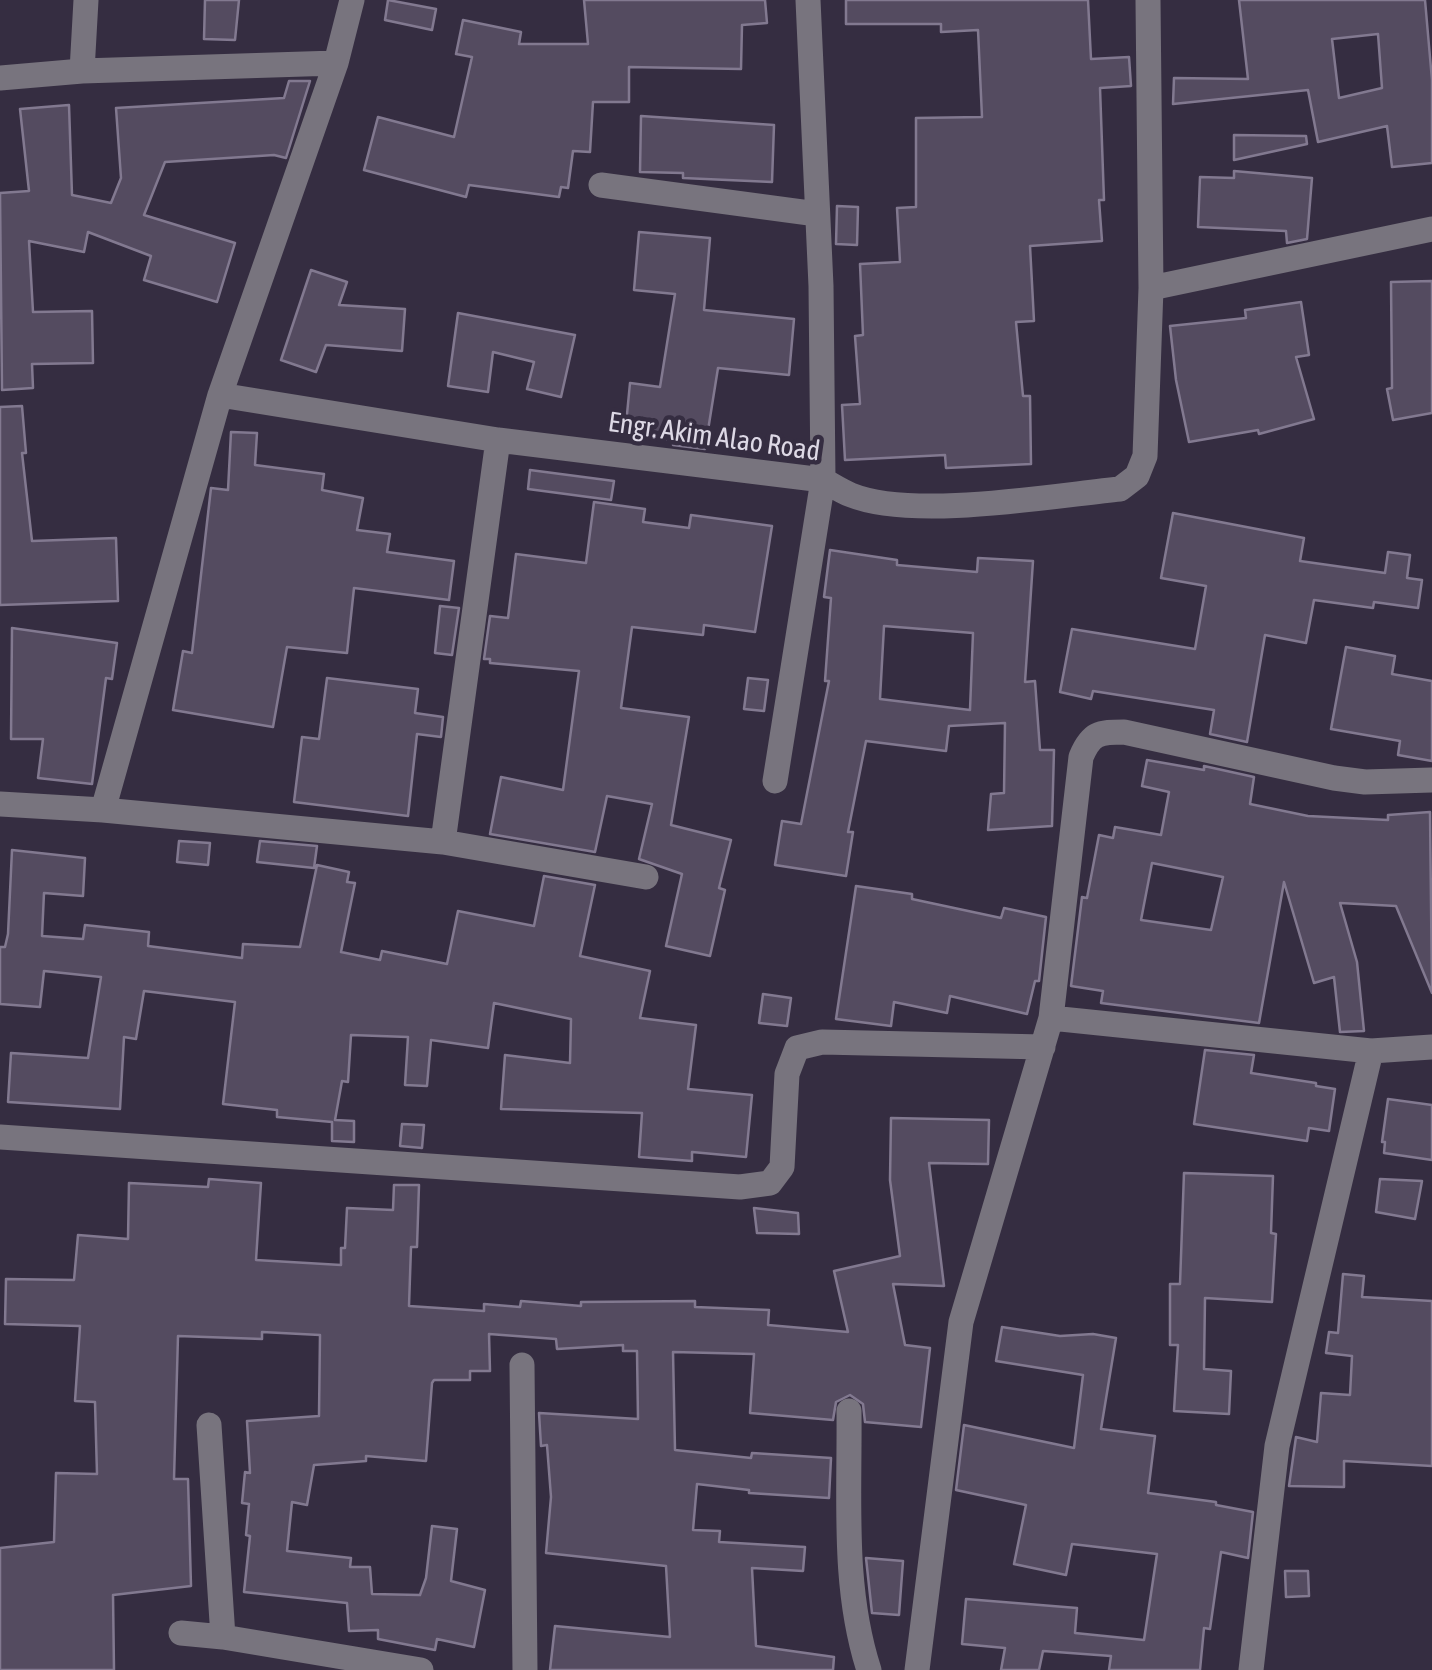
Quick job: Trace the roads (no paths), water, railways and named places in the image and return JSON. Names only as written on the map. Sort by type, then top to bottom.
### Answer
[{"type":"street","points":[[82,71],[86,0]]},
{"type":"street","points":[[102,810],[220,395],[336,63],[352,0]]},
{"type":"street","points":[[775,781],[824,480],[808,0]]},
{"type":"street","name":"Engr. Akim Alao Road","points":[[220,395],[498,440],[824,480],[851,495],[875,501],[951,506],[1120,489],[1137,476],[1145,456],[1151,288],[1148,0]]},
{"type":"street","points":[[0,78],[82,71],[336,63]]},
{"type":"street","points":[[601,185],[818,214]]},
{"type":"street","points":[[1151,288],[1432,229]]},
{"type":"street","points":[[443,842],[498,440]]},
{"type":"street","points":[[917,1670],[961,1322],[1051,1018],[1081,757],[1089,739],[1100,732],[1124,732],[1334,778],[1365,782],[1432,780]]},
{"type":"street","points":[[0,804],[443,842],[646,876]]},
{"type":"street","points":[[1051,1018],[1372,1051],[1432,1048]]},
{"type":"street","points":[[0,1137],[740,1187],[770,1182],[782,1167],[787,1074],[797,1048],[822,1042],[1043,1047]]},
{"type":"street","points":[[1251,1670],[1277,1446],[1372,1051]]},
{"type":"street","points":[[522,1365],[525,1670]]},
{"type":"street","points":[[849,1410],[852,1597],[868,1670]]},
{"type":"street","points":[[209,1425],[223,1637]]},
{"type":"street","points":[[181,1633],[422,1670]]}]
